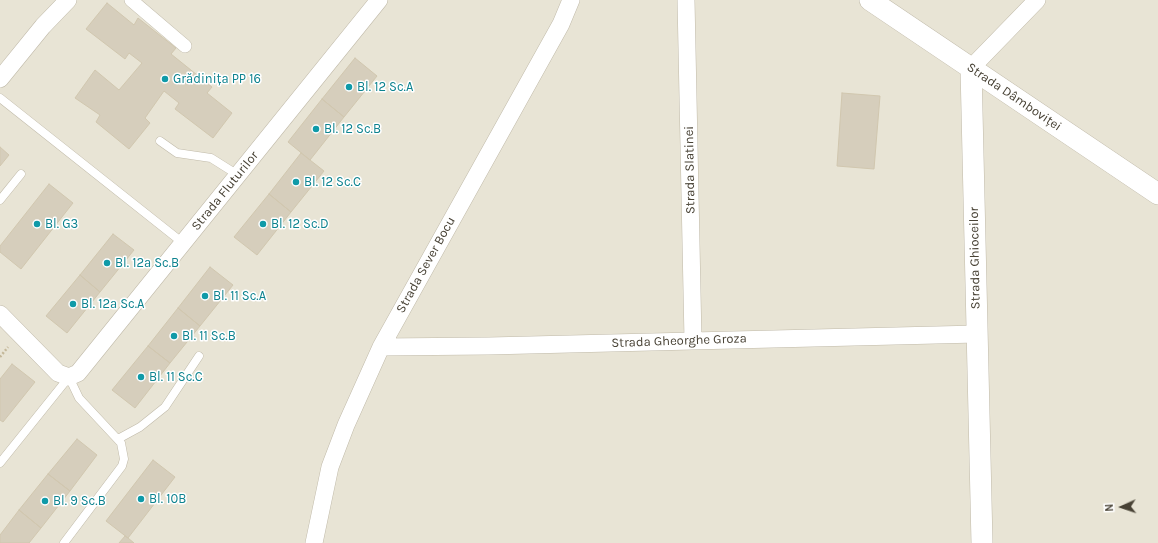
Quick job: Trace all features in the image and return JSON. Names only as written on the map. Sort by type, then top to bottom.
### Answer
[{"type":"street","points":[[0,79],[43,26],[68,0]]},
{"type":"street","points":[[131,0],[185,46]]},
{"type":"street","name":"Strada Fluturilor","points":[[69,377],[78,373],[82,369],[379,0]]},
{"type":"street","name":"Strada Sever Bocu","points":[[314,543],[330,467],[346,425],[381,347],[561,24],[571,0]]},
{"type":"street","name":"Strada Slatinei","points":[[686,0],[693,340]]},
{"type":"street","name":"Strada Dâmboviței","points":[[870,0],[1158,194]]},
{"type":"street","points":[[970,68],[1037,0]]},
{"type":"street","name":"Strada Ghioceilor","points":[[970,68],[982,543]]},
{"type":"street","points":[[0,314],[58,373],[69,377]]},
{"type":"street","name":"Strada Gheorghe Groza","points":[[381,347],[489,346],[977,334]]},
{"type":"lane","points":[[0,98],[183,243]]},
{"type":"lane","points":[[160,141],[177,153],[211,158],[238,175]]},
{"type":"lane","points":[[0,200],[21,174]]},
{"type":"lane","points":[[118,439],[140,427],[165,407],[200,356]]},
{"type":"lane","points":[[64,543],[122,466],[124,450],[118,439],[79,398],[69,377]]},
{"type":"lane","name":"Strada Fluturilor","points":[[0,463],[69,377]]},
{"type":"shaded area","points":[[0,0],[1158,0],[1158,543],[0,543]]},
{"type":"building","name":"Grădinița PP 16","points":[[107,3],[134,25],[138,18],[176,48],[171,54],[212,87],[207,93],[232,113],[213,138],[175,109],[179,103],[164,91],[145,118],[150,123],[129,149],[96,122],[100,115],[75,98],[95,70],[119,90],[142,63],[129,53],[125,59],[86,29]]},
{"type":"building","name":"Bl. 12 Sc.A","points":[[355,58],[377,76],[344,117],[322,99]]},
{"type":"building","points":[[842,93],[880,96],[874,169],[837,166]]},
{"type":"building","name":"Bl. 12 Sc.B","points":[[322,99],[344,117],[310,160],[288,142]]},
{"type":"building","points":[[0,147],[9,155],[0,166]]},
{"type":"building","name":"Bl. 12 Sc.C","points":[[301,153],[324,171],[291,212],[269,194]]},
{"type":"building","name":"Bl. G3","points":[[49,184],[73,203],[21,269],[0,252],[0,246]]},
{"type":"building","name":"Bl. 12 Sc.D","points":[[269,194],[291,212],[257,255],[234,237]]},
{"type":"building","name":"Bl. 12a Sc.B","points":[[113,234],[134,250],[100,292],[80,275]]},
{"type":"building","name":"Bl. 11 Sc.A","points":[[210,267],[233,285],[200,326],[178,308]]},
{"type":"building","name":"Bl. 12a Sc.A","points":[[80,275],[100,292],[67,333],[46,316]]},
{"type":"building","name":"Bl. 11 Sc.B","points":[[178,308],[200,326],[170,363],[148,346]]},
{"type":"building","name":"Bl. 11 Sc.C","points":[[148,346],[170,363],[135,408],[112,390]]},
{"type":"building","points":[[12,364],[35,382],[3,422],[0,420],[0,379]]},
{"type":"building","points":[[77,439],[97,455],[70,491],[48,474]]},
{"type":"building","name":"Bl. 10B","points":[[153,460],[175,477],[128,538],[106,521]]},
{"type":"building","name":"Bl. 9 Sc.B","points":[[48,474],[70,491],[41,528],[19,510]]},
{"type":"building","points":[[19,510],[41,528],[29,543],[0,543],[0,535]]},
{"type":"building","points":[[125,536],[128,538],[134,543],[119,543]]},
{"type":"place","name":"Grădinița PP 16","points":[[165,79]]},
{"type":"place","name":"Bl. 12 Sc.A","points":[[349,87]]},
{"type":"place","name":"Bl. 12 Sc.B","points":[[316,129]]},
{"type":"place","name":"Bl. 12 Sc.C","points":[[296,182]]},
{"type":"place","name":"Bl. G3","points":[[37,224]]},
{"type":"place","name":"Bl. 12 Sc.D","points":[[263,224]]},
{"type":"place","name":"Bl. 12a Sc.B","points":[[107,263]]},
{"type":"place","name":"Bl. 11 Sc.A","points":[[205,296]]},
{"type":"place","name":"Bl. 12a Sc.A","points":[[73,304]]},
{"type":"place","name":"Bl. 11 Sc.B","points":[[174,336]]},
{"type":"place","name":"Bl. 11 Sc.C","points":[[141,377]]},
{"type":"place","name":"Bl. 10B","points":[[141,499]]},
{"type":"place","name":"Bl. 9 Sc.B","points":[[45,501]]}]
